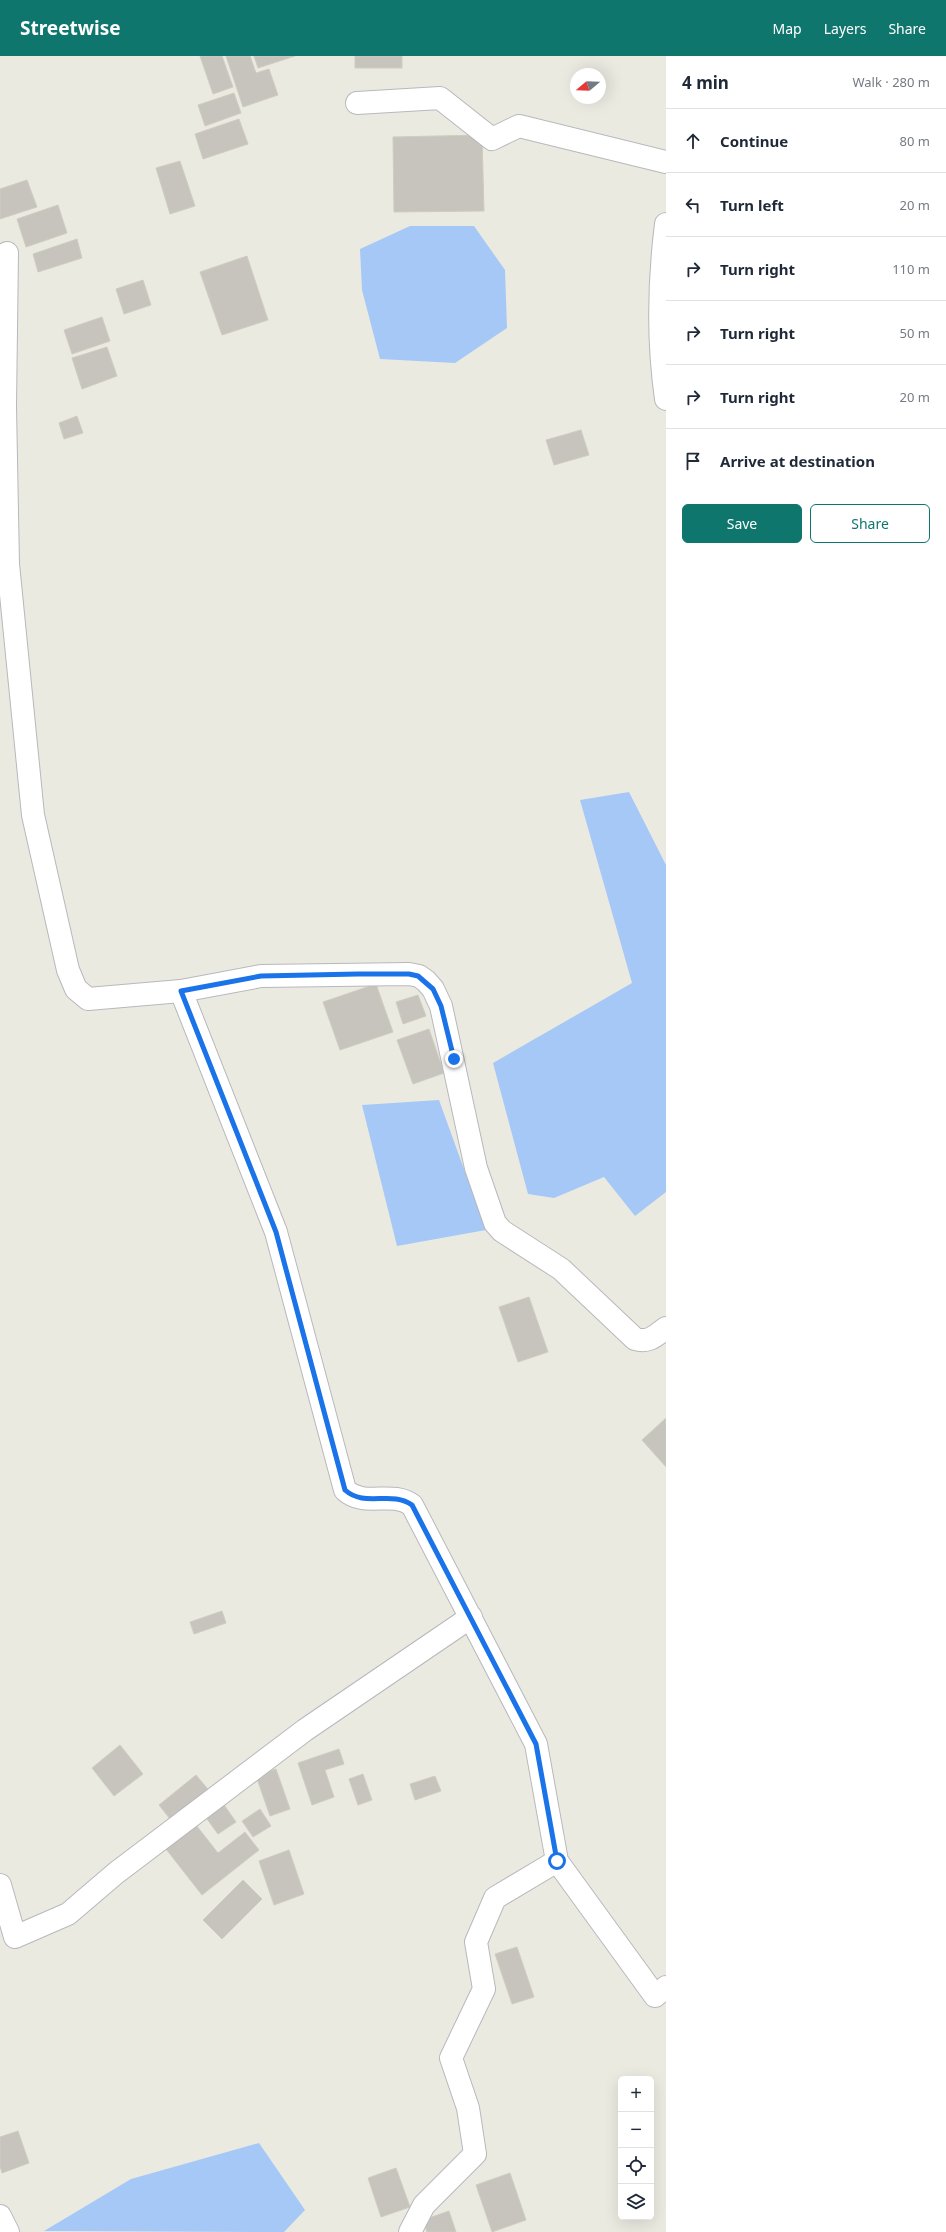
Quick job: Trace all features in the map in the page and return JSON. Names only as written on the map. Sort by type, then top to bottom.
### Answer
[{"type":"street","points":[[357,103],[440,98],[492,139],[519,126],[666,162]]},
{"type":"street","points":[[666,224],[663,250],[661,365],[666,399]]},
{"type":"street","points":[[7,253],[5,407],[8,564],[33,815],[68,970],[76,989],[88,999],[181,991],[261,976],[409,974],[418,976],[426,981],[433,989],[441,1006],[476,1168],[495,1223],[521,1244],[561,1269],[635,1339],[644,1342],[666,1328]]},
{"type":"street","points":[[181,991],[276,1232],[345,1490],[354,1498],[404,1499],[412,1505],[439,1560],[536,1744],[557,1861],[662,1997]]},
{"type":"street","points":[[0,1885],[8,1942],[68,1914],[116,1873],[305,1730],[470,1617]]},
{"type":"street","points":[[410,2232],[424,2205],[475,2154],[468,2108],[452,2058],[484,1989],[476,1942],[495,1898],[557,1861]]},
{"type":"street","points":[[0,2216],[8,2232]]},
{"type":"water","points":[[410,226],[474,226],[505,270],[507,328],[455,363],[380,359],[362,290],[360,249]]},
{"type":"water","points":[[629,792],[666,865],[666,1192],[635,1216],[604,1177],[554,1198],[528,1194],[493,1063],[632,983],[580,800]]},
{"type":"water","points":[[439,1100],[486,1230],[397,1246],[362,1105]]},
{"type":"water","points":[[259,2143],[305,2210],[284,2232],[44,2231],[131,2179]]},
{"type":"building","points":[[200,56],[222,56],[233,87],[213,94]]},
{"type":"building","points":[[226,56],[250,56],[256,73],[269,69],[278,95],[243,107]]},
{"type":"building","points":[[254,56],[295,56],[258,68]]},
{"type":"building","points":[[355,56],[402,56],[402,68],[355,68]]},
{"type":"building","points":[[234,93],[241,113],[205,126],[198,105]]},
{"type":"building","points":[[239,119],[248,144],[203,159],[195,134]]},
{"type":"building","points":[[482,135],[484,211],[394,212],[393,137]]},
{"type":"building","points":[[180,161],[195,206],[170,214],[156,168]]},
{"type":"building","points":[[27,180],[37,207],[0,219],[0,189]]},
{"type":"building","points":[[58,205],[67,233],[26,247],[17,219]]},
{"type":"building","points":[[77,239],[82,258],[38,272],[33,254]]},
{"type":"building","points":[[247,256],[268,320],[222,335],[200,272]]},
{"type":"building","points":[[143,280],[151,305],[124,314],[116,289]]},
{"type":"building","points":[[102,317],[110,341],[72,354],[64,330]]},
{"type":"building","points":[[107,347],[117,376],[82,389],[72,358]]},
{"type":"building","points":[[77,416],[83,433],[64,439],[59,423]]},
{"type":"building","points":[[581,430],[589,455],[554,465],[546,440]]},
{"type":"building","points":[[376,984],[393,1032],[340,1050],[323,1002]]},
{"type":"building","points":[[418,995],[426,1016],[403,1024],[396,1002]]},
{"type":"building","points":[[429,1029],[444,1073],[413,1084],[397,1040]]},
{"type":"building","points":[[529,1297],[548,1352],[518,1362],[499,1307]]},
{"type":"building","points":[[666,1418],[666,1467],[642,1440]]},
{"type":"building","points":[[222,1611],[226,1623],[194,1634],[190,1622]]},
{"type":"building","points":[[120,1745],[143,1774],[114,1796],[92,1768]]},
{"type":"building","points":[[339,1749],[344,1764],[325,1770],[334,1797],[312,1805],[298,1763]]},
{"type":"building","points":[[276,1769],[290,1809],[270,1816],[256,1776]]},
{"type":"building","points":[[363,1774],[372,1800],[358,1805],[349,1779]]},
{"type":"building","points":[[196,1775],[212,1794],[174,1824],[159,1805]]},
{"type":"building","points":[[435,1776],[441,1791],[415,1800],[410,1784]]},
{"type":"building","points":[[222,1802],[236,1822],[218,1834],[204,1815]]},
{"type":"building","points":[[260,1809],[271,1826],[253,1837],[242,1821]]},
{"type":"building","points":[[196,1825],[218,1853],[245,1832],[259,1850],[202,1895],[166,1849]]},
{"type":"building","points":[[289,1850],[304,1894],[274,1905],[259,1861]]},
{"type":"building","points":[[243,1880],[262,1899],[222,1939],[203,1920]]},
{"type":"building","points":[[517,1947],[534,1997],[512,2004],[495,1954]]},
{"type":"building","points":[[18,2131],[29,2163],[2,2173],[0,2166],[0,2137]]},
{"type":"building","points":[[396,2168],[410,2207],[381,2217],[368,2178]]},
{"type":"building","points":[[510,2173],[526,2220],[492,2232],[476,2185]]},
{"type":"building","points":[[449,2211],[456,2232],[427,2232],[423,2220]]},
{"type":"route","points":[[454,1059],[441,1006],[433,989],[426,981],[418,976],[409,974],[358,974],[261,976],[181,991],[276,1232],[345,1490],[354,1498],[404,1499],[412,1505],[439,1560],[536,1744],[557,1861]]}]
